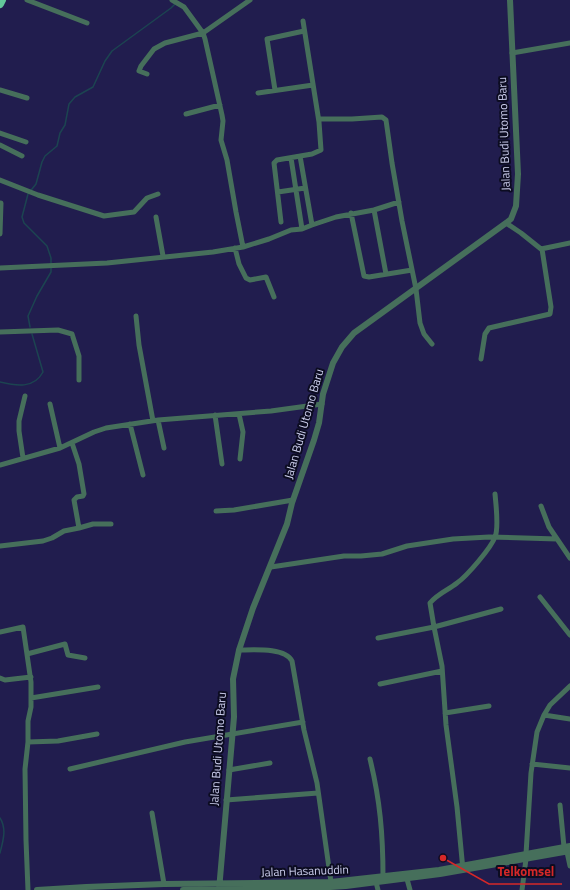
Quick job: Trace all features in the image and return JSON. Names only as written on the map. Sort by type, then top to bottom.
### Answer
[{"type":"highway","points":[[0,4],[2,0]]},
{"type":"street","points":[[27,0],[87,22]]},
{"type":"street","points":[[172,0],[182,5],[203,33],[212,65],[220,105],[223,121],[221,140],[227,160],[243,246]]},
{"type":"street","points":[[148,74],[139,71],[154,49],[165,43],[203,33],[250,0]]},
{"type":"street","name":"Jalan Budi Utomo Baru","points":[[219,887],[234,717],[234,679],[239,650],[287,524],[293,500],[319,423],[323,394],[334,363],[342,347],[354,333],[506,223],[516,206],[518,174],[510,0]]},
{"type":"street","points":[[281,222],[274,163],[277,160],[319,152],[321,150],[319,119],[303,21]]},
{"type":"street","points":[[275,90],[267,39],[304,31]]},
{"type":"street","points":[[512,53],[570,43]]},
{"type":"street","points":[[258,93],[313,85]]},
{"type":"street","points":[[0,90],[27,98]]},
{"type":"street","points":[[186,114],[220,105]]},
{"type":"street","points":[[319,119],[385,118],[422,330],[432,344]]},
{"type":"street","points":[[0,133],[26,142]]},
{"type":"street","points":[[0,145],[22,156]]},
{"type":"street","points":[[300,156],[312,225]]},
{"type":"street","points":[[291,158],[302,229]]},
{"type":"street","points":[[0,180],[38,195],[104,216],[134,212],[147,198],[158,194]]},
{"type":"street","points":[[278,192],[305,188]]},
{"type":"street","points":[[0,268],[107,263],[163,256],[206,253],[243,246],[269,239],[291,230],[302,229],[351,213],[374,210],[399,202]]},
{"type":"street","points":[[0,234],[1,203]]},
{"type":"street","points":[[374,210],[386,274]]},
{"type":"street","points":[[351,213],[363,274],[366,277],[412,270]]},
{"type":"street","points":[[156,217],[163,256]]},
{"type":"street","points":[[506,223],[526,236],[540,249],[570,243]]},
{"type":"street","points":[[235,248],[239,264],[246,278],[250,280],[266,276],[274,297]]},
{"type":"street","points":[[481,359],[485,334],[489,328],[550,314],[551,307],[542,249]]},
{"type":"street","points":[[136,316],[139,345],[155,421],[164,448]]},
{"type":"street","points":[[0,332],[58,330],[72,334],[79,356],[79,380]]},
{"type":"street","points":[[24,458],[19,431],[19,421],[25,396]]},
{"type":"street","points":[[50,404],[60,448]]},
{"type":"street","points":[[0,465],[60,448],[99,430],[130,424],[271,411],[322,404]]},
{"type":"street","points":[[239,414],[243,432],[240,458]]},
{"type":"street","points":[[215,415],[222,464]]},
{"type":"street","points":[[130,424],[143,474]]},
{"type":"street","points":[[72,443],[79,464],[84,494],[83,496],[77,497],[74,500],[78,528]]},
{"type":"street","points":[[463,868],[445,713],[442,671],[430,603],[438,595],[459,582],[495,538],[495,494]]},
{"type":"street","points":[[216,510],[231,510],[293,500]]},
{"type":"street","points":[[542,506],[549,527],[570,558]]},
{"type":"street","points":[[0,546],[44,541],[64,531],[93,524],[111,524]]},
{"type":"street","points":[[271,567],[344,556],[382,554],[407,546],[477,538],[557,539]]},
{"type":"street","points":[[540,597],[570,635]]},
{"type":"street","points":[[378,638],[434,627],[501,609]]},
{"type":"street","points":[[0,632],[23,627],[31,678],[31,707],[28,721],[28,742],[25,769],[28,890]]},
{"type":"street","points":[[27,654],[65,644],[68,655],[85,658]]},
{"type":"street","points":[[239,650],[280,652],[287,654],[292,660],[318,792],[331,882]]},
{"type":"street","points":[[380,684],[442,671]]},
{"type":"street","points":[[0,678],[5,680],[31,678]]},
{"type":"street","points":[[522,890],[526,856],[530,785],[537,732],[550,705],[570,686]]},
{"type":"street","points":[[31,698],[98,687]]},
{"type":"street","points":[[445,713],[489,706]]},
{"type":"street","points":[[544,715],[570,718]]},
{"type":"street","points":[[70,770],[185,742],[303,722]]},
{"type":"street","points":[[28,742],[58,740],[97,734]]},
{"type":"street","points":[[370,759],[377,788],[381,816],[383,877]]},
{"type":"street","points":[[229,770],[270,763]]},
{"type":"street","points":[[532,764],[570,768]]},
{"type":"street","points":[[226,800],[318,792]]},
{"type":"street","points":[[560,805],[570,866]]},
{"type":"street","points":[[152,813],[164,884]]},
{"type":"street","name":"Jalan Hasanuddin","points":[[184,890],[219,887],[305,886],[316,889],[347,888],[376,882],[407,879],[568,849]]},
{"type":"street","name":"Jalan Hasanuddin","points":[[37,890],[164,884],[289,889],[331,882],[463,868]]},
{"type":"street","points":[[407,879],[410,890]]},
{"type":"street","points":[[376,882],[378,890]]},
{"type":"waterway","points":[[30,327],[28,316],[37,296],[51,272],[51,258],[47,246],[24,223],[22,217],[28,194],[36,184],[42,162],[45,156],[57,146],[60,133],[65,125],[69,104],[75,97],[93,87],[105,61],[112,51],[175,4]]},
{"type":"waterway","points":[[0,382],[12,385],[30,384],[43,372],[32,334]]},
{"type":"waterway","points":[[0,818],[4,831],[0,853]]},
{"type":"place","name":"Telkomsel","points":[[443,858]]}]
